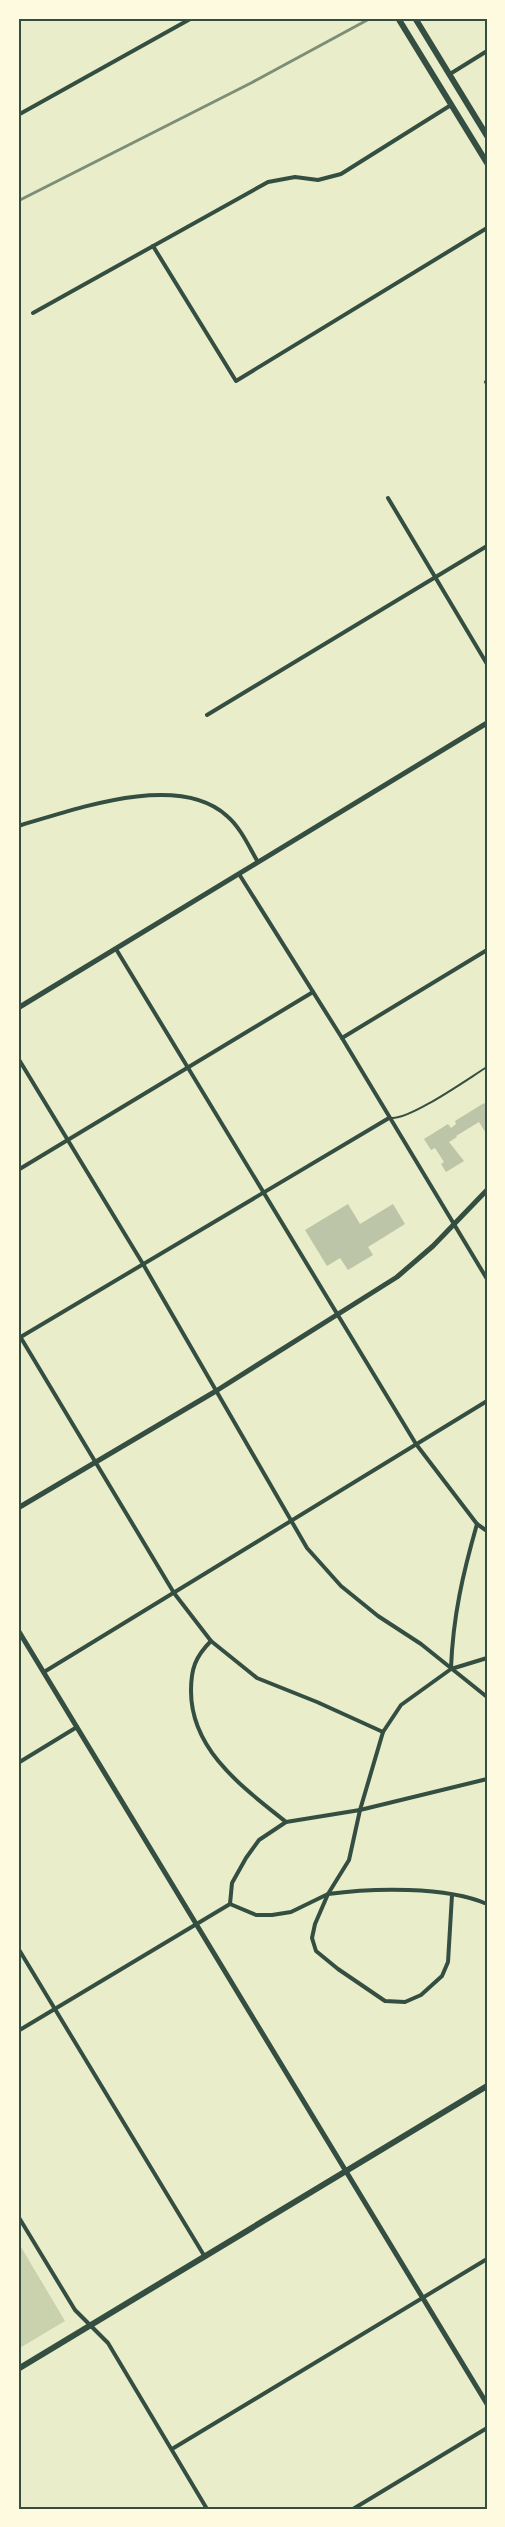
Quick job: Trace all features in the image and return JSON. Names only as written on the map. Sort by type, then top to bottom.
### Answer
[{"type":"main road","points":[[398,18],[487,163]]},
{"type":"main road","points":[[415,18],[487,136]]},
{"type":"main road","points":[[18,2369],[487,2086]]},
{"type":"street","points":[[18,115],[192,18]]},
{"type":"street","points":[[449,74],[487,51]]},
{"type":"street","points":[[33,313],[268,182],[295,177],[318,180],[341,174],[452,105]]},
{"type":"street","points":[[153,246],[236,381],[487,228]]},
{"type":"street","points":[[388,498],[487,664]]},
{"type":"street","points":[[207,715],[487,546]]},
{"type":"street","points":[[18,1008],[487,723]]},
{"type":"street","points":[[18,826],[102,802],[133,796],[179,796],[199,801],[227,815],[258,862]]},
{"type":"street","points":[[239,874],[342,1038],[487,1280]]},
{"type":"street","points":[[116,948],[416,1444],[477,1524],[487,1531]]},
{"type":"street","points":[[342,1038],[487,950]]},
{"type":"street","points":[[18,1170],[313,992]]},
{"type":"street","points":[[18,1058],[143,1264],[307,1548],[341,1586],[378,1616],[421,1644],[487,1697]]},
{"type":"street","points":[[383,1732],[257,1678],[211,1641],[174,1593],[19,1336],[389,1118]]},
{"type":"street","points":[[18,1508],[216,1391],[397,1277],[454,1225],[487,1190]]},
{"type":"street","points":[[44,1672],[487,1401]]},
{"type":"street","points":[[451,1669],[453,1627],[460,1583],[477,1524]]},
{"type":"street","points":[[18,1630],[487,2404]]},
{"type":"street","points":[[211,1641],[193,1664],[192,1713],[198,1730],[225,1770],[286,1822]]},
{"type":"street","points":[[452,1895],[448,1962],[442,1976],[421,1995],[405,2002],[385,2001],[316,1951],[312,1938],[315,1924],[328,1894],[349,1860],[360,1810],[383,1732],[401,1705],[451,1669],[487,1658]]},
{"type":"street","points":[[18,1763],[77,1727]]},
{"type":"street","points":[[230,1904],[232,1883],[246,1858],[259,1840],[286,1822],[360,1810],[487,1779]]},
{"type":"street","points":[[230,1904],[256,1916],[272,1915],[291,1912],[328,1894],[389,1890],[452,1895],[487,1904]]},
{"type":"street","points":[[18,2031],[230,1904]]},
{"type":"street","points":[[18,1948],[206,2257]]},
{"type":"street","points":[[18,2216],[75,2310],[108,2343],[207,2509]]},
{"type":"street","points":[[172,2450],[487,2259]]},
{"type":"street","points":[[353,2509],[487,2428]]},
{"type":"lane","points":[[389,1118],[398,1119],[487,1067]]},
{"type":"green space","points":[[18,2242],[65,2321],[18,2349]]},
{"type":"building","points":[[484,1103],[487,1107],[487,1135],[479,1122],[449,1142],[464,1161],[446,1172],[441,1164],[444,1162],[435,1148],[431,1150],[424,1139],[448,1124],[451,1128],[456,1124],[455,1121]]},
{"type":"building","points":[[348,1204],[360,1224],[393,1204],[405,1224],[368,1247],[373,1255],[348,1270],[340,1258],[327,1266],[305,1230]]},
{"type":"railway","points":[[18,201],[251,83],[371,18]]}]
